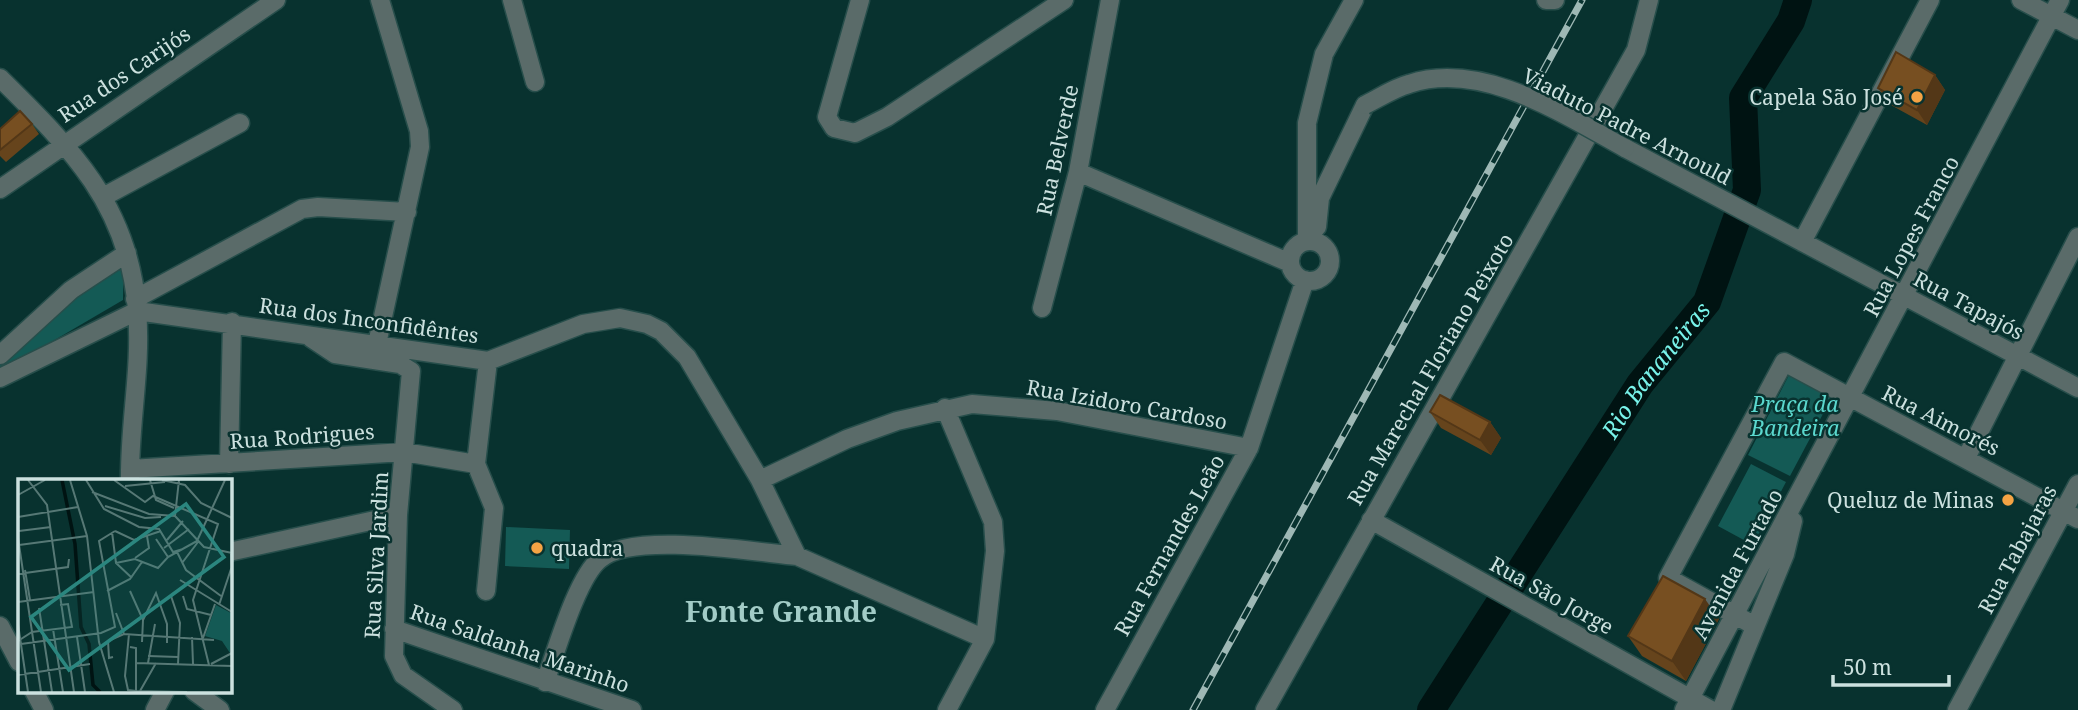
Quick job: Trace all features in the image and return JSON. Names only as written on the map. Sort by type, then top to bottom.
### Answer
[{"type":"street","name":"Rua dos Carijós","points":[[0,189],[276,0]]},
{"type":"street","points":[[377,344],[420,147],[419,131],[380,0]]},
{"type":"street","points":[[512,0],[535,82]]},
{"type":"street","points":[[860,0],[827,117],[834,128],[842,133],[855,133],[877,123],[1064,0]]},
{"type":"street","name":"Rua Belverde","points":[[1042,307],[1078,172],[1110,0]]},
{"type":"street","points":[[1311,241],[1307,123],[1324,54],[1353,0]]},
{"type":"street","name":"Rua Marechal Floriano Peixoto","points":[[1265,710],[1636,50],[1649,0]]},
{"type":"street","points":[[1802,242],[1930,0]]},
{"type":"street","points":[[2021,0],[2056,8],[2078,30]]},
{"type":"street","name":"Rua Lopes Franco","points":[[1801,492],[2056,8]]},
{"type":"street","name":"Viaduto Padre Arnould","points":[[1311,241],[1320,198],[1365,105],[1409,83],[1461,77],[1501,88],[1564,115],[1802,242]]},
{"type":"street","points":[[0,78],[65,142],[103,197],[127,253],[136,305],[130,475]]},
{"type":"street","points":[[103,197],[240,122]]},
{"type":"street","points":[[1078,172],[1290,264]]},
{"type":"street","points":[[0,378],[136,305],[302,209],[318,207],[407,212]]},
{"type":"street","points":[[1966,458],[2078,237]]},
{"type":"street","points":[[1311,241],[1328,250],[1330,266],[1321,278],[1305,281],[1293,271],[1290,264],[1294,248],[1311,241]]},
{"type":"street","name":"Rua Tapajós","points":[[1802,242],[2078,388]]},
{"type":"street","points":[[0,355],[71,290],[127,253]]},
{"type":"street","name":"Rua Fernandes Leão","points":[[1105,710],[1249,447],[1305,281]]},
{"type":"street","name":"Rua dos Inconfidêntes","points":[[136,305],[311,338],[334,337],[488,361],[583,324],[620,318],[647,324],[661,331],[687,357],[760,480],[797,556]]},
{"type":"street","points":[[229,464],[232,322]]},
{"type":"street","name":"Rua Silva Jardim","points":[[311,338],[335,354],[400,365],[411,371],[398,515],[394,656],[403,675],[453,710]]},
{"type":"street","points":[[486,591],[494,508],[476,464],[488,361]]},
{"type":"street","name":"Rua Aimorés","points":[[1735,615],[1668,578],[1784,362],[2071,515]]},
{"type":"street","name":"Rua Izidoro Cardoso","points":[[760,480],[847,439],[945,408],[972,404],[1057,411],[1249,447]]},
{"type":"street","points":[[945,408],[993,522],[995,551],[985,639],[947,710]]},
{"type":"street","name":"Rua Rodrigues","points":[[130,475],[229,464],[404,452],[476,464]]},
{"type":"street","name":"Rua Tabajaras","points":[[1957,710],[2071,515],[2078,484]]},
{"type":"street","name":"Avenida Furtado","points":[[1687,705],[1801,492]]},
{"type":"street","name":"Avenida Furtado","points":[[1720,710],[1785,554],[1801,492]]},
{"type":"street","points":[[231,552],[398,515]]},
{"type":"street","name":"Rua São Jorge","points":[[1370,520],[1533,609],[1687,705],[1711,710]]},
{"type":"street","points":[[545,682],[582,584],[600,558],[631,545],[689,545],[797,556],[985,639]]},
{"type":"street","points":[[1735,615],[1755,626]]},
{"type":"street","points":[[1,629],[18,660]]},
{"type":"street","name":"Rua Saldanha Marinho","points":[[394,629],[632,710]]},
{"type":"street","points":[[35,692],[44,710]]},
{"type":"street","points":[[155,710],[164,692]]},
{"type":"street","points":[[195,692],[220,710]]},
{"type":"green space","points":[[124,245],[123,300],[0,372],[0,360]]},
{"type":"green space","name":"Praça da Bandeira","points":[[1790,373],[1832,397],[1790,476],[1748,455]]},
{"type":"green space","points":[[1751,464],[1786,482],[1753,545],[1718,526]]},
{"type":"green space","name":"quadra","points":[[506,527],[570,530],[569,569],[505,566]]},
{"type":"building","points":[[1896,52],[1935,75],[1917,110],[1878,88]]},
{"type":"building","points":[[20,111],[32,124],[0,150],[0,129]]},
{"type":"building","points":[[1440,395],[1490,422],[1480,440],[1430,412]]},
{"type":"building","points":[[1663,576],[1705,599],[1672,661],[1628,636]]},
{"type":"waterway","name":"Rio Bananeiras","points":[[1431,710],[1640,384],[1707,302],[1747,190],[1743,98],[1791,21],[1798,0]]},
{"type":"railway","points":[[1193,710],[1582,0]]},
{"type":"place","name":"Capela São José","points":[[1917,97]]},
{"type":"place","name":"Queluz de Minas","points":[[2008,500]]},
{"type":"place","name":"quadra","points":[[537,548]]},
{"type":"district","name":"Fonte Grande","points":[[781,611]]}]
